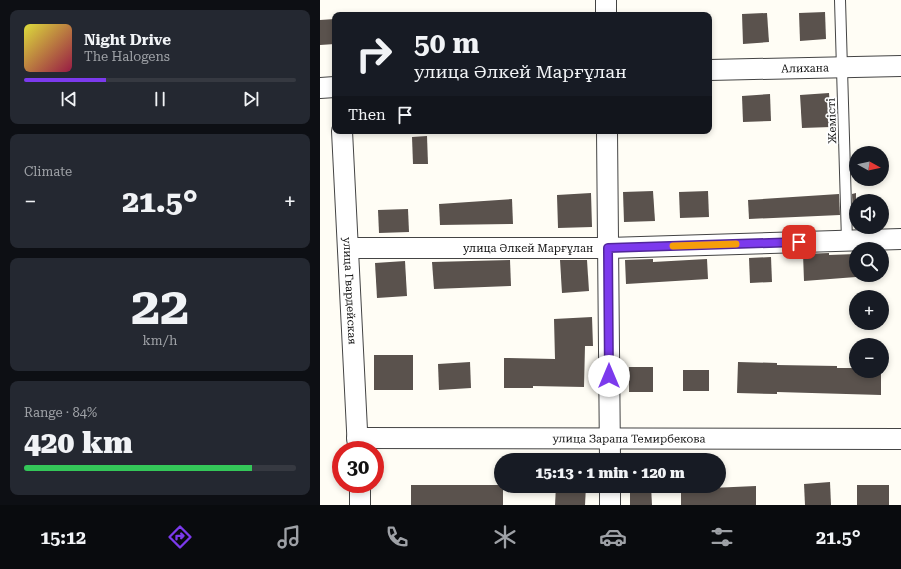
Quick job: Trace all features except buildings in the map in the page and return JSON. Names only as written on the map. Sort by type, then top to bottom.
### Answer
[{"type":"street","points":[[606,0],[606,12]]},
{"type":"street","name":"Алихана","points":[[712,70],[901,66]]},
{"type":"street","points":[[320,88],[332,88]]},
{"type":"street","name":"улица Гвардейская","points":[[342,134],[357,441]]},
{"type":"street","points":[[607,134],[610,453]]},
{"type":"street","name":"улица Әлкей Марғұлан","points":[[348,248],[608,248],[901,239]]},
{"type":"street","name":"улица Зарапа Темирбекова","points":[[384,444],[609,440],[901,439]]},
{"type":"street","points":[[360,493],[360,505]]},
{"type":"street","points":[[610,493],[610,505]]},
{"type":"lane","name":"Жемісті","points":[[840,0],[847,240]]},
{"type":"slow traffic","points":[[673,246],[736,244]]},
{"type":"route","points":[[609,376],[608,248],[799,242]]}]
